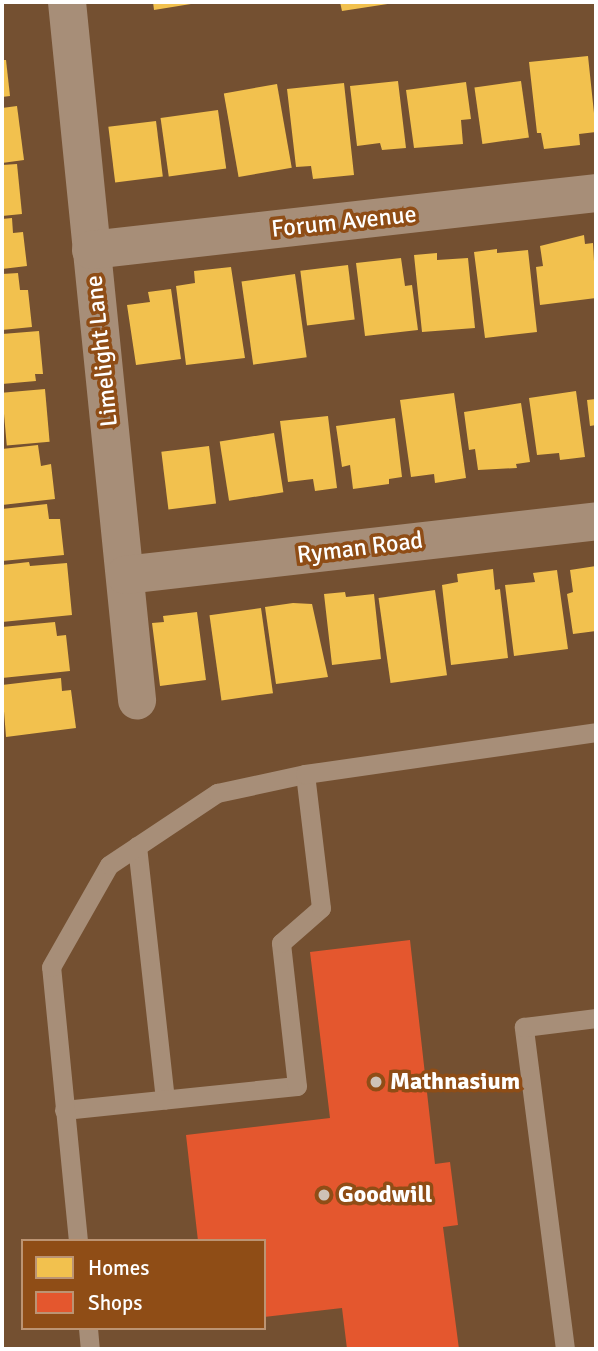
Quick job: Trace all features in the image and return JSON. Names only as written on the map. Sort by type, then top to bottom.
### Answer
[{"type":"street","name":"Limelight Lane","points":[[67,2],[137,700]]},
{"type":"street","name":"Forum Avenue","points":[[92,250],[596,193]]},
{"type":"street","name":"Ryman Road","points":[[125,575],[596,521]]},
{"type":"lane","points":[[78,1239],[51,967],[109,865],[217,793],[305,774],[596,732]]},
{"type":"lane","points":[[64,1110],[297,1086],[281,943],[321,908],[305,774]]},
{"type":"lane","points":[[138,846],[165,1099]]},
{"type":"lane","points":[[565,1349],[524,1027],[596,1018]]},
{"type":"lane","points":[[88,1330],[90,1349]]},
{"type":"building: Homes","points":[[153,2],[197,2],[197,3],[154,10]]},
{"type":"building: Homes","points":[[340,2],[394,2],[394,3],[342,11]]},
{"type":"building: Homes","points":[[588,56],[596,132],[579,134],[580,145],[544,149],[541,133],[537,133],[529,62]]},
{"type":"building: Homes","points":[[2,60],[6,60],[10,96],[2,97]]},
{"type":"building: Homes","points":[[398,81],[406,148],[382,150],[380,143],[357,146],[350,86]]},
{"type":"building: Homes","points":[[521,81],[529,137],[482,144],[474,88]]},
{"type":"building: Homes","points":[[466,82],[471,119],[461,120],[463,144],[414,148],[406,90]]},
{"type":"building: Homes","points":[[344,83],[354,175],[313,179],[311,166],[296,167],[287,89]]},
{"type":"building: Homes","points":[[277,84],[292,168],[239,177],[224,93]]},
{"type":"building: Homes","points":[[17,106],[24,160],[2,163],[2,108]]},
{"type":"building: Homes","points":[[218,110],[226,168],[169,176],[161,118]]},
{"type":"building: Homes","points":[[156,121],[163,177],[115,182],[108,127]]},
{"type":"building: Homes","points":[[17,164],[22,214],[2,216],[2,165]]},
{"type":"building: Homes","points":[[12,218],[13,233],[23,232],[27,266],[2,269],[2,219]]},
{"type":"building: Homes","points":[[584,235],[585,244],[593,243],[596,298],[540,305],[536,267],[543,266],[540,246]]},
{"type":"building: Homes","points":[[497,249],[497,253],[528,250],[537,332],[485,338],[474,252]]},
{"type":"building: Homes","points":[[437,253],[437,260],[468,258],[475,328],[422,332],[414,255]]},
{"type":"building: Homes","points":[[401,258],[405,286],[412,285],[418,330],[365,336],[356,263]]},
{"type":"building: Homes","points":[[348,265],[355,320],[307,325],[300,271]]},
{"type":"building: Homes","points":[[231,267],[245,358],[186,365],[176,286],[195,283],[194,271]]},
{"type":"building: Homes","points":[[18,273],[20,290],[28,290],[32,327],[2,330],[2,274]]},
{"type":"building: Homes","points":[[295,274],[307,357],[253,365],[242,282]]},
{"type":"building: Homes","points":[[171,289],[181,359],[136,365],[127,305],[150,302],[148,292]]},
{"type":"building: Homes","points":[[39,331],[43,374],[35,374],[36,381],[2,384],[2,334]]},
{"type":"building: Homes","points":[[45,389],[50,442],[7,446],[2,393]]},
{"type":"building: Homes","points":[[576,391],[585,457],[560,460],[559,453],[537,455],[529,398]]},
{"type":"building: Homes","points":[[454,393],[466,478],[435,483],[434,474],[411,477],[400,400]]},
{"type":"building: Homes","points":[[596,399],[596,425],[590,426],[587,400]]},
{"type":"building: Homes","points":[[521,403],[530,462],[516,464],[517,468],[478,470],[475,449],[469,450],[464,412]]},
{"type":"building: Homes","points":[[328,416],[337,488],[315,491],[313,479],[288,482],[280,421]]},
{"type":"building: Homes","points":[[395,418],[402,477],[389,479],[389,484],[353,489],[350,465],[342,467],[336,426]]},
{"type":"building: Homes","points":[[274,433],[283,492],[229,501],[220,442]]},
{"type":"building: Homes","points":[[38,445],[41,466],[51,464],[55,499],[2,505],[2,449]]},
{"type":"building: Homes","points":[[209,446],[216,504],[168,509],[161,452]]},
{"type":"building: Homes","points":[[47,504],[49,519],[60,519],[64,555],[2,561],[2,509]]},
{"type":"building: Homes","points":[[29,562],[30,566],[67,563],[72,615],[2,622],[2,565]]},
{"type":"building: Homes","points":[[596,566],[596,631],[573,634],[567,594],[573,592],[570,570]]},
{"type":"building: Homes","points":[[493,569],[495,590],[500,589],[508,658],[451,665],[442,585],[458,582],[457,574]]},
{"type":"building: Homes","points":[[557,570],[568,649],[514,656],[505,585],[535,582],[533,573]]},
{"type":"building: Homes","points":[[435,590],[447,675],[391,683],[379,598]]},
{"type":"building: Homes","points":[[345,592],[346,597],[374,594],[381,659],[332,665],[324,594]]},
{"type":"building: Homes","points":[[293,603],[312,604],[328,677],[276,684],[265,607]]},
{"type":"building: Homes","points":[[261,608],[273,693],[221,700],[210,615]]},
{"type":"building: Homes","points":[[197,612],[206,680],[160,686],[152,623],[164,622],[163,616]]},
{"type":"building: Homes","points":[[55,622],[57,636],[66,635],[70,671],[2,678],[2,627]]},
{"type":"building: Homes","points":[[61,678],[62,691],[71,690],[76,728],[6,737],[2,685]]},
{"type":"building: Shops","name":"Goodwill","points":[[410,940],[435,1164],[450,1162],[458,1225],[443,1227],[459,1349],[347,1349],[342,1308],[266,1317],[266,1239],[198,1239],[186,1135],[330,1118],[310,952]]},
{"type":"place","name":"Mathnasium","points":[[376,1082]]},
{"type":"place","name":"Goodwill","points":[[324,1195]]}]
